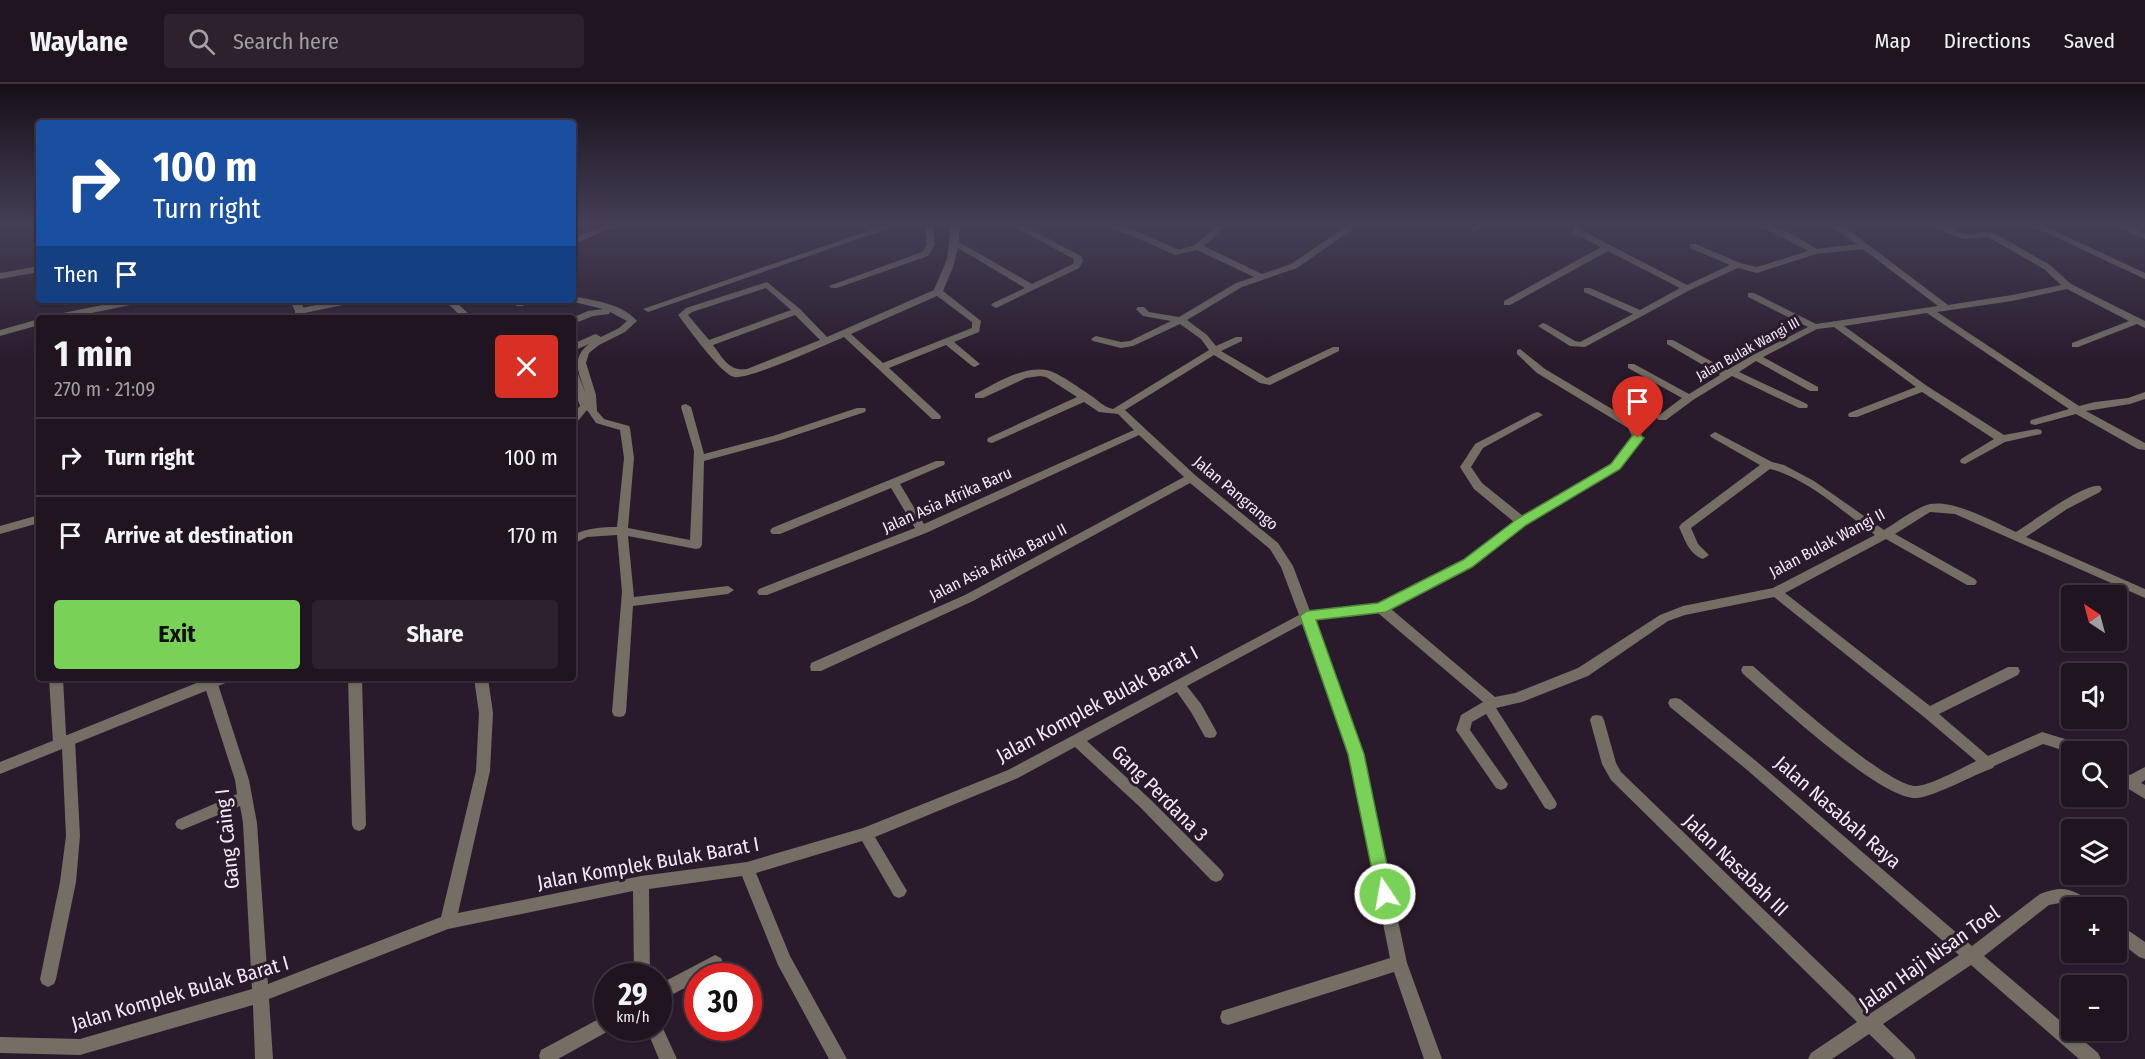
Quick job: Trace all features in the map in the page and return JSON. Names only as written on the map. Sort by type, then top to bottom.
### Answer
[{"type":"street","points":[[0,276],[32,270]]},
{"type":"street","points":[[648,309],[764,270]]},
{"type":"street","points":[[834,286],[881,270]]},
{"type":"street","points":[[826,341],[767,285],[689,310],[683,315],[727,369],[736,374],[749,372],[826,341],[845,333],[938,292],[949,270]]},
{"type":"street","points":[[1000,270],[1030,287]]},
{"type":"street","points":[[996,305],[1068,270]]},
{"type":"street","points":[[1245,270],[1261,277]]},
{"type":"street","points":[[1096,339],[1120,345],[1129,344],[1181,320],[1239,285],[1284,270]]},
{"type":"street","points":[[1508,303],[1568,270]]},
{"type":"street","points":[[1650,270],[1687,288]]},
{"type":"street","points":[[1543,326],[1577,346],[1727,270]]},
{"type":"street","points":[[1896,270],[1945,307]]},
{"type":"street","points":[[2050,270],[2068,286],[2141,323]]},
{"type":"street","points":[[2131,270],[2145,276]]},
{"type":"street","name":"Jalan Bulak Wangi III","points":[[1662,418],[1689,398],[1756,357],[1815,327],[2012,298],[2068,286]]},
{"type":"street","points":[[1587,290],[1641,314]]},
{"type":"street","points":[[882,367],[976,330],[976,321],[938,292]]},
{"type":"street","points":[[1751,295],[1815,327]]},
{"type":"street","points":[[576,300],[618,310],[629,316],[632,321],[622,330],[596,343],[585,352],[581,363],[591,395],[592,411],[600,421],[625,428],[629,458],[622,532],[627,602],[618,712]]},
{"type":"street","points":[[73,315],[127,303]]},
{"type":"street","points":[[300,315],[342,303]]},
{"type":"street","points":[[452,303],[465,315]]},
{"type":"street","points":[[1141,309],[1146,314],[1181,320],[1204,337],[1214,351],[1254,377],[1267,382],[1336,349]]},
{"type":"street","points":[[1928,310],[2079,411],[2142,447],[2145,446]]},
{"type":"street","points":[[576,320],[602,311],[619,315],[623,322],[616,328],[576,347]]},
{"type":"street","points":[[707,344],[797,311]]},
{"type":"street","points":[[0,333],[36,323]]},
{"type":"street","points":[[1834,323],[1923,388],[2002,439]]},
{"type":"street","points":[[2074,345],[2141,323]]},
{"type":"street","points":[[845,333],[936,417]]},
{"type":"street","points":[[1120,411],[1214,351],[1239,339]]},
{"type":"street","points":[[948,342],[975,364]]},
{"type":"street","points":[[1670,342],[1730,374],[1803,406]]},
{"type":"street","points":[[1307,616],[1381,608],[1467,563],[1522,522],[1615,467],[1638,438],[1634,426],[1541,371],[1520,352]]},
{"type":"street","points":[[1756,357],[1814,389]]},
{"type":"street","points":[[1631,366],[1689,398]]},
{"type":"street","name":"Jalan Pangrango","points":[[979,396],[1027,374],[1039,372],[1049,374],[1102,410],[1120,411],[1191,478],[1274,546],[1287,566],[1307,616],[1356,754],[1399,963],[1433,1059]]},
{"type":"street","points":[[576,382],[585,406],[576,416]]},
{"type":"street","points":[[1853,415],[1923,388]]},
{"type":"street","points":[[1965,461],[2002,439],[2095,405],[2130,401],[2145,395]]},
{"type":"street","points":[[992,440],[1086,398]]},
{"type":"street","points":[[576,538],[591,530],[622,532],[696,545],[699,451],[686,407]]},
{"type":"street","points":[[699,459],[777,438],[861,410]]},
{"type":"street","points":[[1522,522],[1478,486],[1465,467],[1479,446],[1538,415]]},
{"type":"street","name":"Jalan Asia Afrika Baru","points":[[763,592],[922,530],[1140,431]]},
{"type":"street","points":[[1715,435],[1768,465],[1777,465],[1796,475],[1884,535],[1971,582]]},
{"type":"street","points":[[776,531],[940,463]]},
{"type":"street","points":[[1703,555],[1693,546],[1685,527],[1768,465]]},
{"type":"street","name":"Jalan Asia Afrika Baru II","points":[[816,666],[969,598],[1191,478]]},
{"type":"street","points":[[894,484],[922,530]]},
{"type":"street","points":[[2017,537],[2063,506],[2096,489]]},
{"type":"street","name":"Jalan Bulak Wangi II","points":[[1501,784],[1466,736],[1464,724],[1466,719],[1491,705],[1517,698],[1583,672],[1664,618],[1683,611],[1776,592],[1884,535],[1928,508],[1958,511],[2145,594]]},
{"type":"street","points":[[0,530],[36,520]]},
{"type":"street","points":[[627,602],[728,590]]},
{"type":"street","points":[[1776,592],[1929,713],[1988,764]]},
{"type":"street","points":[[1381,608],[1491,705],[1550,804]]},
{"type":"street","name":"Jalan Komplek Bulak Barat I","points":[[0,1045],[80,1047],[260,995],[448,922],[641,883],[747,869],[865,834],[1013,774],[1307,616]]},
{"type":"street","points":[[1748,670],[1799,714],[1886,782],[1911,792],[1926,790],[2042,738],[2061,744]]},
{"type":"street","points":[[1929,713],[2013,671]]},
{"type":"street","points":[[48,979],[68,882],[73,836],[56,681]]},
{"type":"street","points":[[0,768],[209,681]]},
{"type":"street","name":"Gang Caing I","points":[[215,681],[246,797],[250,823],[264,1059]]},
{"type":"street","points":[[355,681],[359,825]]},
{"type":"street","points":[[448,922],[483,771],[486,713],[481,681]]},
{"type":"street","points":[[1178,684],[1196,708],[1210,733]]},
{"type":"street","name":"Jalan Nasabah Raya","points":[[1675,703],[2092,1059]]},
{"type":"street","name":"Jalan Nasabah III","points":[[1597,720],[1609,764],[1616,776],[1907,1059]]},
{"type":"street","name":"Gang Perdana 3","points":[[1076,739],[1146,804],[1216,875]]},
{"type":"street","points":[[2131,782],[2145,773]]},
{"type":"street","points":[[2127,780],[2145,793]]},
{"type":"street","points":[[182,824],[246,797]]},
{"type":"street","points":[[865,834],[899,891]]},
{"type":"street","points":[[747,869],[784,960],[838,1059]]},
{"type":"street","points":[[641,883],[642,963]]},
{"type":"street","name":"Jalan Haji Nisan Toel","points":[[1817,1059],[1971,956],[2045,899],[2066,895],[2070,897]]},
{"type":"street","points":[[2127,938],[2145,952]]},
{"type":"street","points":[[1228,1017],[1399,963]]},
{"type":"street","points":[[547,1056],[594,1030]]},
{"type":"street","points":[[660,1041],[668,1059]]},
{"type":"route","points":[[1385,894],[1356,754],[1307,616],[1381,608],[1394,603],[1467,563],[1522,522],[1615,467],[1638,438]]}]
